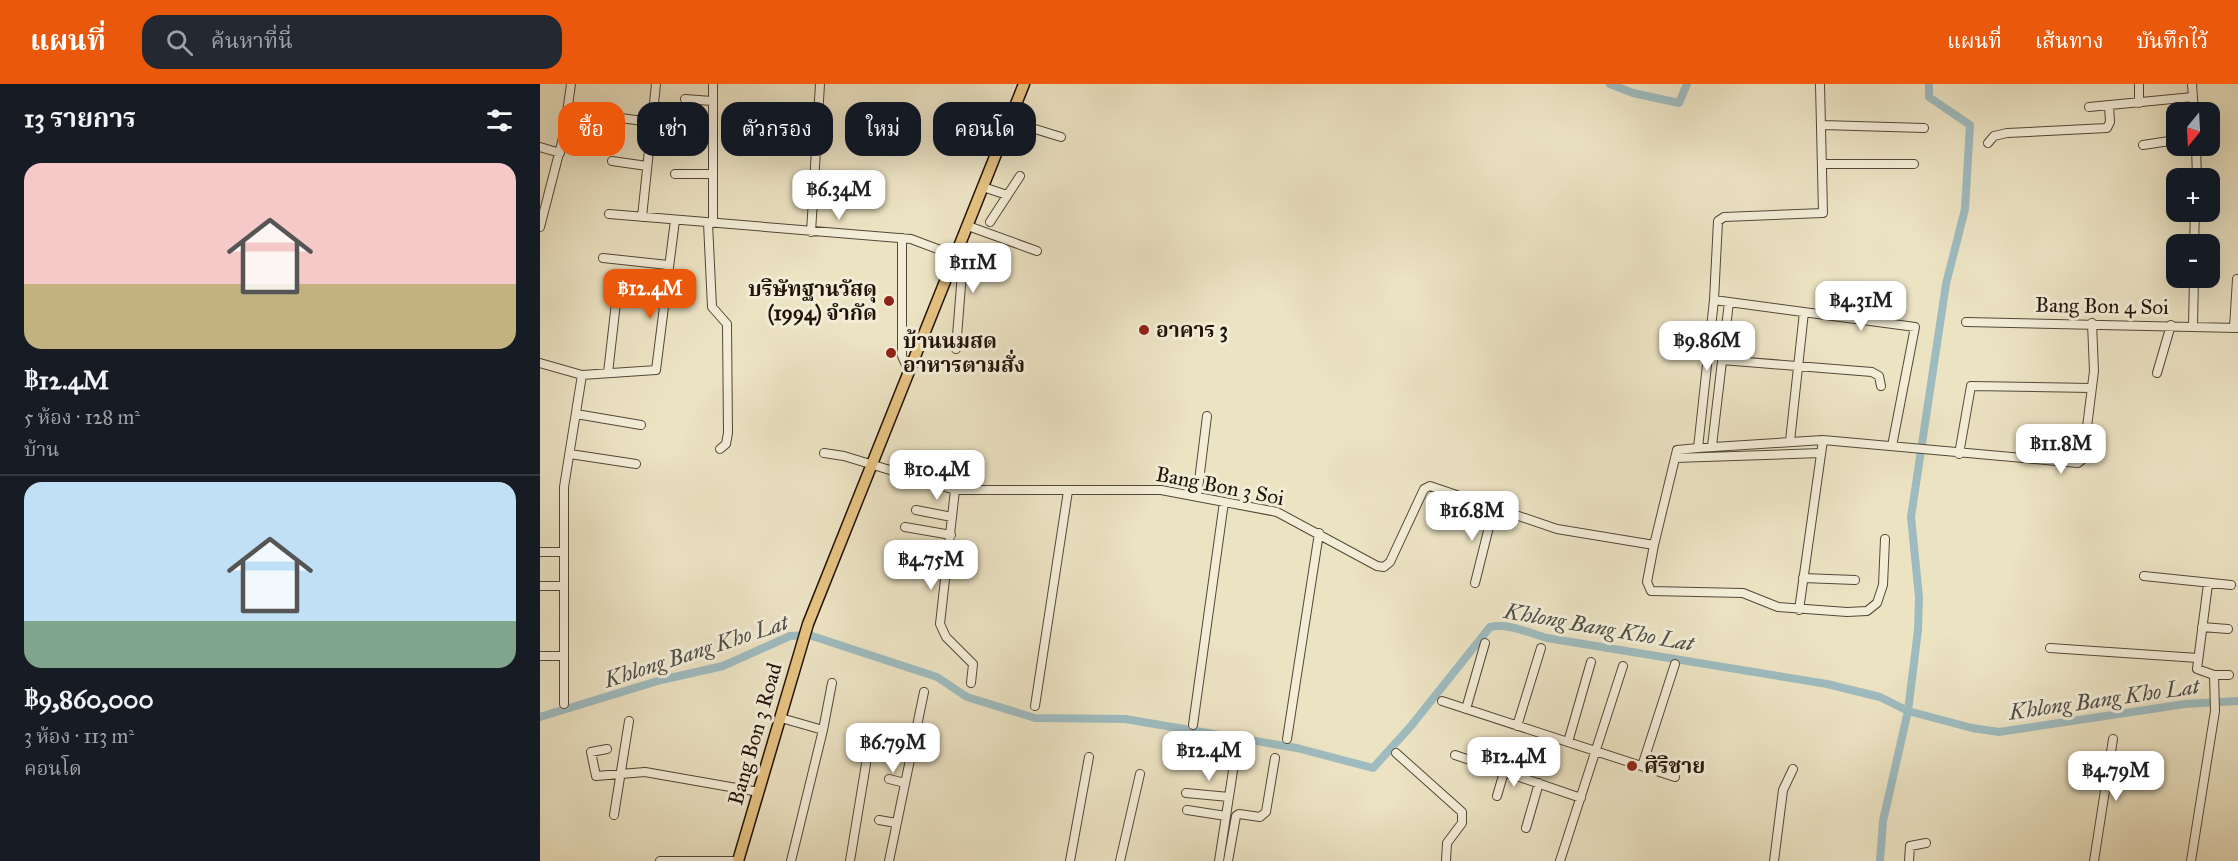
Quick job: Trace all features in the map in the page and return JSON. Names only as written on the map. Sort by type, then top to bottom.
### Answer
[{"type":"main road","name":"Bang Bon 3 Road","points":[[1016,102],[1023,84]]},
{"type":"main road","name":"Bang Bon 3 Road","points":[[738,861],[808,624],[995,156]]},
{"type":"street","points":[[568,102],[571,84]]},
{"type":"street","points":[[654,102],[656,84]]},
{"type":"street","points":[[713,84],[712,307],[727,324],[728,433],[726,444],[720,449]]},
{"type":"street","points":[[811,232],[820,84]]},
{"type":"street","points":[[1698,448],[1714,300],[1718,221],[1724,217],[1823,213],[1820,84]]},
{"type":"street","points":[[2139,84],[2139,103]]},
{"type":"street","points":[[2192,84],[2193,102]]},
{"type":"street","points":[[2089,107],[2193,97]]},
{"type":"street","points":[[685,99],[712,101]]},
{"type":"street","points":[[1988,143],[1994,136],[2007,133],[2108,128],[2109,106]]},
{"type":"street","points":[[1822,125],[1924,128]]},
{"type":"street","points":[[1036,129],[1061,137]]},
{"type":"street","points":[[2143,145],[2166,142]]},
{"type":"street","points":[[540,147],[558,152]]},
{"type":"street","points":[[540,227],[559,156]]},
{"type":"street","points":[[642,217],[648,156]]},
{"type":"street","points":[[612,161],[647,166]]},
{"type":"street","points":[[1823,164],[1914,164]]},
{"type":"street","points":[[675,174],[712,174]]},
{"type":"street","points":[[990,222],[1020,176]]},
{"type":"street","points":[[983,187],[1007,195]]},
{"type":"street","points":[[609,214],[903,238],[958,252],[963,260],[956,349]]},
{"type":"street","points":[[540,363],[582,375],[654,370],[658,367],[675,220]]},
{"type":"street","points":[[968,226],[1037,251]]},
{"type":"street","points":[[903,238],[902,356],[909,372]]},
{"type":"street","points":[[603,258],[668,265]]},
{"type":"street","points":[[2236,328],[2237,279]]},
{"type":"street","points":[[608,373],[618,285]]},
{"type":"street","points":[[2193,326],[2194,288]]},
{"type":"street","points":[[1714,300],[1915,327],[1892,446]]},
{"type":"street","points":[[1713,446],[1729,302]]},
{"type":"street","points":[[1790,441],[1796,366],[1804,312]]},
{"type":"street","name":"Bang Bon 4 Soi","points":[[1966,322],[2236,328]]},
{"type":"street","points":[[1885,539],[1884,585],[1872,608],[1860,612],[1778,607],[1743,593],[1651,591],[1647,582],[1678,448],[1823,440],[2078,463],[2083,459],[2094,371],[2092,323]]},
{"type":"street","points":[[2157,373],[2171,325]]},
{"type":"street","points":[[1722,360],[1872,372],[1879,376],[1881,386]]},
{"type":"street","points":[[564,704],[564,487],[582,375]]},
{"type":"street","points":[[1959,454],[1971,387],[2092,388]]},
{"type":"street","points":[[576,414],[641,425]]},
{"type":"street","points":[[1197,497],[1207,416]]},
{"type":"street","points":[[1799,610],[1823,440]]},
{"type":"street","name":"Bang Bon 3 Soi","points":[[824,453],[844,456],[955,490],[1161,490],[1283,513],[1377,566],[1384,567],[1390,562],[1422,492],[1427,486],[1557,529],[1654,545]]},
{"type":"street","points":[[1675,458],[1821,453]]},
{"type":"street","points":[[570,454],[636,464]]},
{"type":"street","points":[[955,490],[940,624],[946,637],[973,664],[971,683]]},
{"type":"street","points":[[1035,706],[1068,491]]},
{"type":"street","points":[[1193,725],[1224,502]]},
{"type":"street","points":[[1475,582],[1494,507]]},
{"type":"street","points":[[916,510],[952,517]]},
{"type":"street","points":[[905,526],[951,535]]},
{"type":"street","points":[[1287,739],[1319,533]]},
{"type":"street","points":[[540,552],[564,552]]},
{"type":"street","points":[[2144,576],[2231,585]]},
{"type":"street","points":[[1803,578],[1855,580]]},
{"type":"street","points":[[2208,584],[2198,671],[2214,675],[2229,675]]},
{"type":"street","points":[[540,586],[564,586]]},
{"type":"street","points":[[2202,627],[2228,629]]},
{"type":"street","points":[[1466,709],[1485,644]]},
{"type":"street","points":[[1517,726],[1541,648]]},
{"type":"street","points":[[2050,648],[2198,658]]},
{"type":"street","points":[[540,656],[564,656]]},
{"type":"street","points":[[1568,742],[1591,662]]},
{"type":"street","points":[[1642,766],[1675,664]]},
{"type":"street","points":[[1560,861],[1623,666]]},
{"type":"street","points":[[2191,861],[2215,711],[2214,675]]},
{"type":"street","points":[[791,861],[823,730],[831,683]]},
{"type":"street","points":[[890,861],[924,692]]},
{"type":"street","points":[[1442,701],[1595,753],[1675,777]]},
{"type":"street","points":[[781,718],[823,730]]},
{"type":"street","points":[[614,815],[629,721]]},
{"type":"street","points":[[2094,861],[2113,740]]},
{"type":"street","points":[[891,745],[912,749]]},
{"type":"street","points":[[1219,861],[1237,745]]},
{"type":"street","points":[[607,749],[591,752],[595,775],[645,772],[759,792]]},
{"type":"street","points":[[1396,753],[1462,812],[1462,823],[1447,843],[1446,861]]},
{"type":"street","points":[[1455,755],[1581,798]]},
{"type":"street","points":[[1070,861],[1089,757]]},
{"type":"street","points":[[1228,861],[1236,816],[1239,814],[1260,817],[1266,812],[1275,758]]},
{"type":"street","points":[[850,861],[866,764]]},
{"type":"street","points":[[1774,861],[1783,790],[1793,769]]},
{"type":"street","points":[[1497,796],[1504,772]]},
{"type":"street","points":[[1120,861],[1140,774]]},
{"type":"street","points":[[889,779],[904,783]]},
{"type":"street","points":[[1526,828],[1539,783]]},
{"type":"street","points":[[1186,792],[1229,797]]},
{"type":"street","points":[[1187,810],[1226,816]]},
{"type":"street","points":[[879,820],[896,823]]},
{"type":"street","points":[[1909,861],[1910,846],[1926,843]]},
{"type":"street","points":[[660,861],[734,861]]},
{"type":"waterway","points":[[1610,84],[1633,93],[1679,103],[1687,84]]},
{"type":"waterway","points":[[1880,861],[1883,821],[1908,711],[1918,630],[1919,597],[1911,517],[1946,284],[1965,209],[1970,125],[1929,97],[1929,84]]},
{"type":"waterway","name":"Khlong Bang Kho Lat","points":[[540,717],[661,680],[723,666],[790,636],[809,635],[937,677],[967,697],[1035,718],[1125,719],[1297,748],[1373,768],[1411,726],[1490,627],[1497,626],[1519,629],[1547,638],[1827,684],[1880,697],[1908,711],[1972,728],[1999,732],[2185,704],[2238,701]]},
{"type":"place","name":"บริษัทฐานวัสดุ (1994) จำกัด","points":[[889,301]]},
{"type":"place","name":"อาคาร 3","points":[[1144,330]]},
{"type":"place","name":"บ้านนมสด อาหารตามสั่ง","points":[[891,353]]},
{"type":"place","name":"ศิริชาย","points":[[1632,766]]}]
